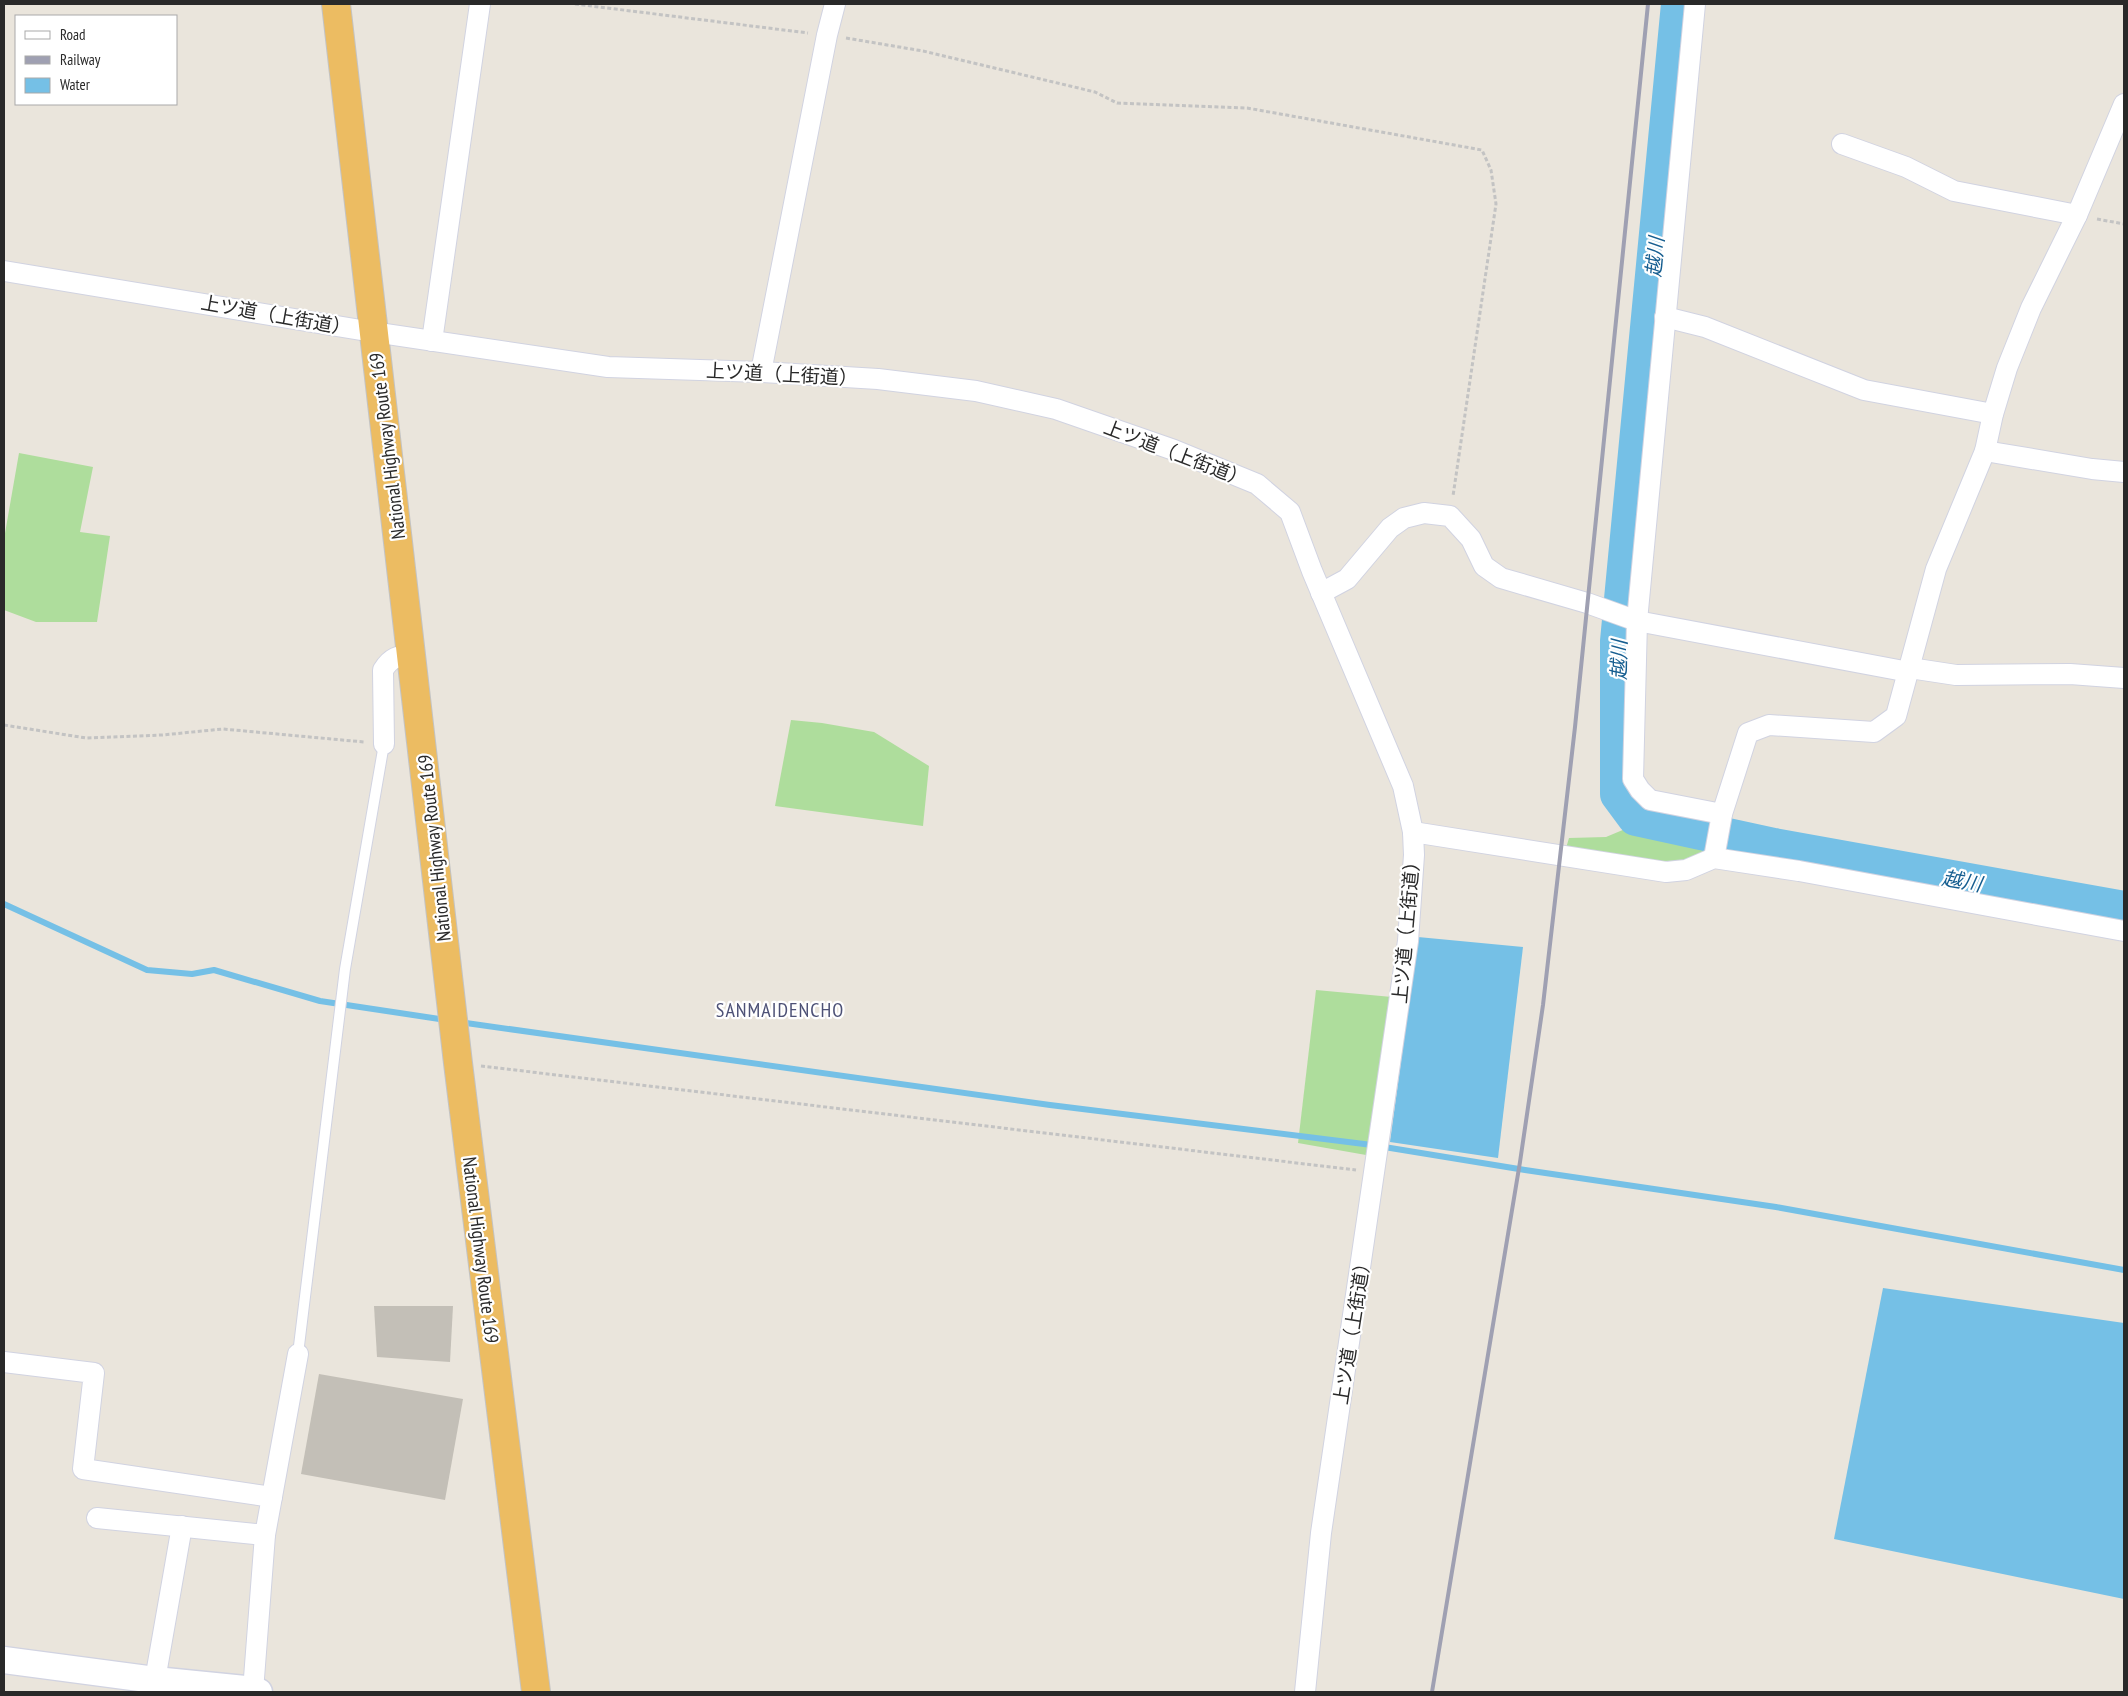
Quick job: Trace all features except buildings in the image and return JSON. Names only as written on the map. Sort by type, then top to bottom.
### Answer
[{"type":"highway","name":"National Highway Route 169","points":[[336,4],[458,1063],[536,1692]]},
{"type":"street","points":[[432,341],[480,4]]},
{"type":"street","points":[[761,372],[827,35],[835,4]]},
{"type":"street","points":[[1695,4],[1637,621],[1633,779],[1650,800],[1722,814]]},
{"type":"street","points":[[1714,858],[1722,814],[1748,733],[1769,725],[1874,732],[1896,716],[1936,569],[1985,451],[1992,414],[2007,368],[2031,308],[2076,215],[2124,104]]},
{"type":"street","points":[[1842,144],[1906,167],[1954,191],[2076,215]]},
{"type":"street","name":"上ツ道（上街道）","points":[[4,271],[373,332],[608,367],[761,372],[878,380],[976,391],[1056,409],[1174,450],[1257,484],[1290,512],[1321,594],[1403,786],[1413,832],[1414,856],[1408,941],[1320,1533],[1305,1692]]},
{"type":"street","points":[[1665,317],[1705,326],[1864,390],[1992,414]]},
{"type":"street","points":[[1985,451],[2124,472]]},
{"type":"street","points":[[1321,594],[1348,578],[1390,528],[1404,518],[1424,513],[1450,516],[1471,538],[1484,566],[1500,578],[1587,603],[1637,621],[1910,670],[1956,674],[2070,674],[2124,678]]},
{"type":"street","points":[[384,744],[384,670],[388,662],[396,656],[412,654]]},
{"type":"street","points":[[1413,832],[1666,872],[1686,870],[1714,858],[1799,871],[2124,931]]},
{"type":"street","points":[[4,1660],[155,1680],[245,1689],[256,1692],[265,1535],[298,1354]]},
{"type":"street","points":[[4,1362],[94,1373],[83,1469],[272,1497]]},
{"type":"street","points":[[97,1518],[265,1535]]},
{"type":"street","points":[[155,1680],[182,1526]]},
{"type":"lane","points":[[298,1354],[345,969],[384,744]]},
{"type":"path","points":[[575,4],[827,35],[922,51],[1095,92],[1117,103],[1247,108],[1482,150],[1491,170],[1496,204],[1450,516]]},
{"type":"path","points":[[2076,215],[2124,224]]},
{"type":"path","points":[[4,725],[86,738],[162,735],[223,729],[384,744]]},
{"type":"path","points":[[458,1063],[1375,1173]]},
{"type":"green space","points":[[19,453],[93,467],[80,532],[110,536],[97,622],[36,622],[4,610],[4,539]]},
{"type":"green space","points":[[791,720],[874,732],[929,766],[923,826],[775,806]]},
{"type":"green space","points":[[1649,821],[1717,836],[1713,857],[1685,869],[1564,855],[1569,838],[1606,837]]},
{"type":"green space","points":[[1316,990],[1392,997],[1366,1155],[1298,1143]]},
{"type":"water","points":[[1418,937],[1523,947],[1498,1158],[1390,1142]]},
{"type":"water","points":[[1883,1288],[2124,1323],[2124,1599],[1834,1539]]},
{"type":"waterway","name":"越川","points":[[1680,4],[1619,641],[1619,794],[1636,817],[1774,847],[2124,910]]},
{"type":"waterway","points":[[4,904],[147,970],[192,974],[214,970],[320,1001],[446,1020]]},
{"type":"waterway","points":[[459,1022],[1050,1105],[1372,1145],[1525,1170],[1776,1207],[2124,1270]]},
{"type":"railway","points":[[1432,1692],[1520,1162],[1543,1005],[1575,727],[1648,4]]},
{"type":"district","name":"SANMAIDENCHO","points":[[780,1010]]}]
